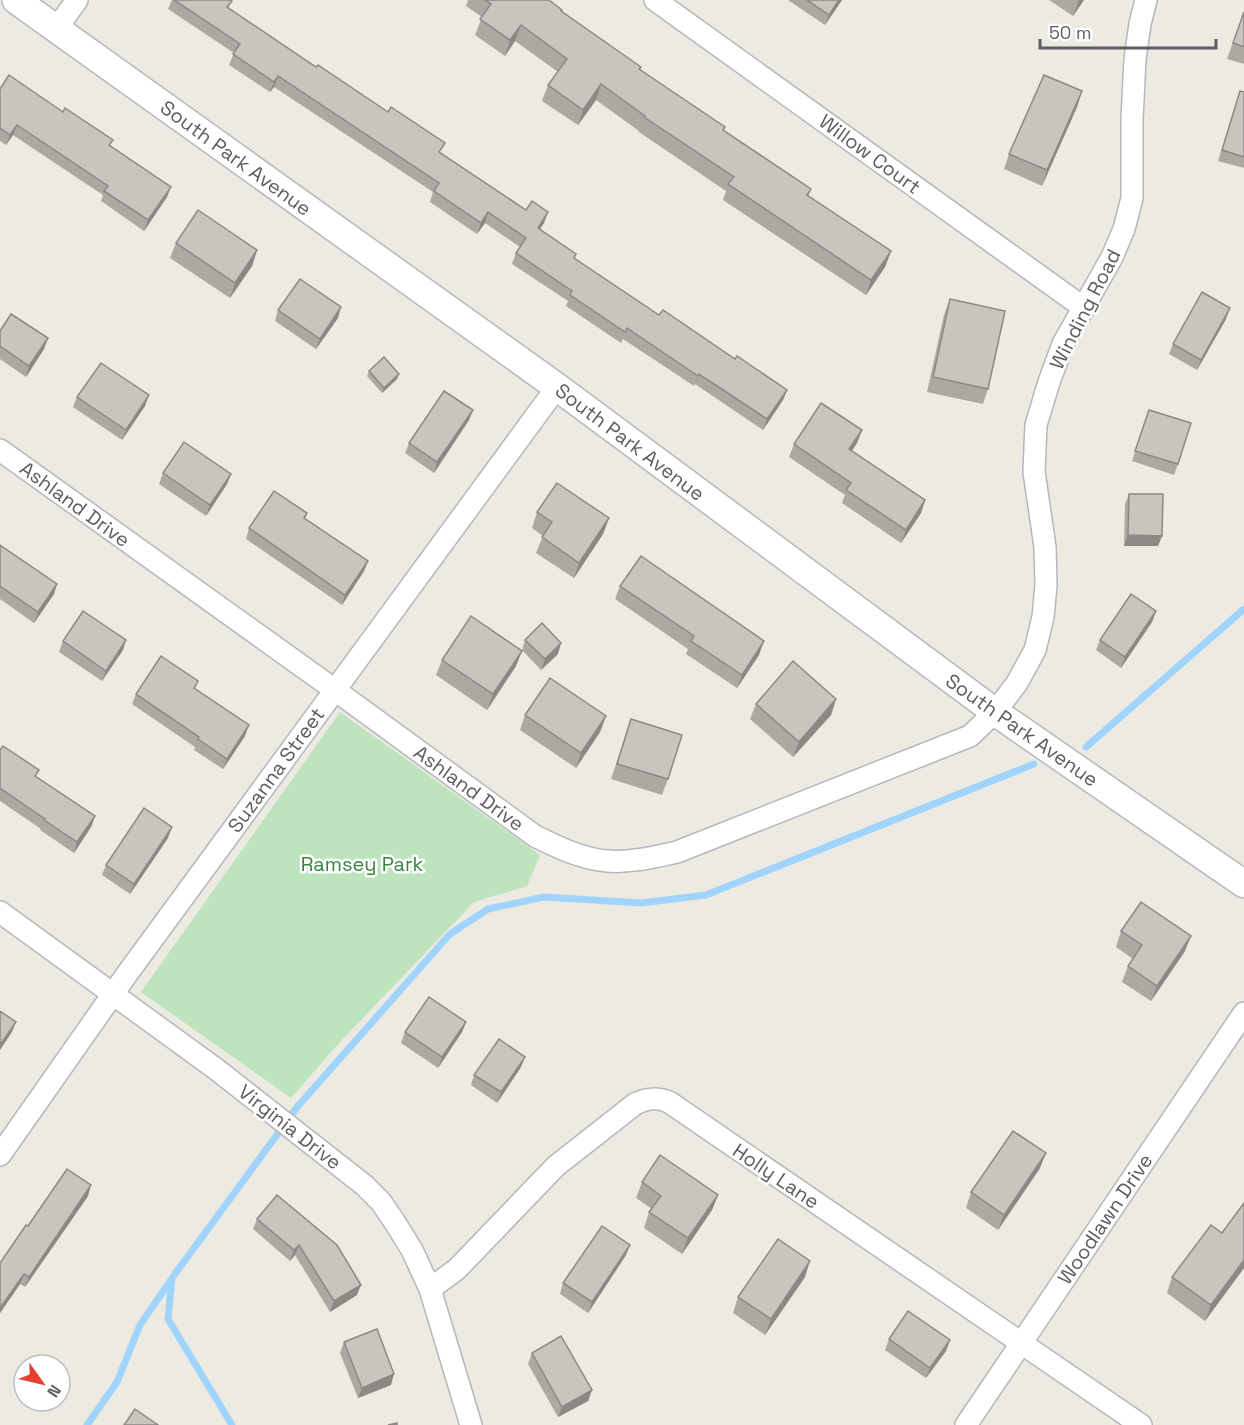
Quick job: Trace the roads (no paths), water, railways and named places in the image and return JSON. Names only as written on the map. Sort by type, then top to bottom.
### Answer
[{"type":"street","name":"South Park Avenue","points":[[15,0],[557,387],[995,712],[1244,884]]},
{"type":"street","points":[[56,29],[77,0]]},
{"type":"street","name":"Willow Court","points":[[655,0],[1084,308]]},
{"type":"street","name":"Winding Road","points":[[995,712],[1017,682],[1035,650],[1043,617],[1046,585],[1045,547],[1034,472],[1036,425],[1063,344],[1112,257],[1124,229],[1132,198],[1135,59],[1146,0]]},
{"type":"street","name":"Suzanna Street","points":[[0,1155],[113,994],[557,387]]},
{"type":"street","name":"Ashland Drive","points":[[0,450],[535,836],[568,852],[606,861],[642,860],[678,852],[970,736],[995,712]]},
{"type":"street","name":"Virginia Drive","points":[[0,912],[216,1068],[364,1185],[381,1202],[412,1250],[430,1289],[471,1425]]},
{"type":"street","name":"Woodlawn Drive","points":[[966,1425],[1244,1013]]},
{"type":"street","name":"Holly Lane","points":[[430,1289],[457,1269],[556,1166],[635,1104],[656,1099],[669,1102],[1141,1425]]},
{"type":"waterway","points":[[1086,747],[1244,609]]},
{"type":"waterway","points":[[232,1425],[168,1319],[172,1278],[298,1106],[450,934],[488,909],[544,897],[641,903],[706,895],[1034,764]]},
{"type":"waterway","points":[[87,1425],[117,1382],[140,1325],[171,1280]]},
{"type":"park label","name":"Ramsey Park","points":[[362,864]]}]
